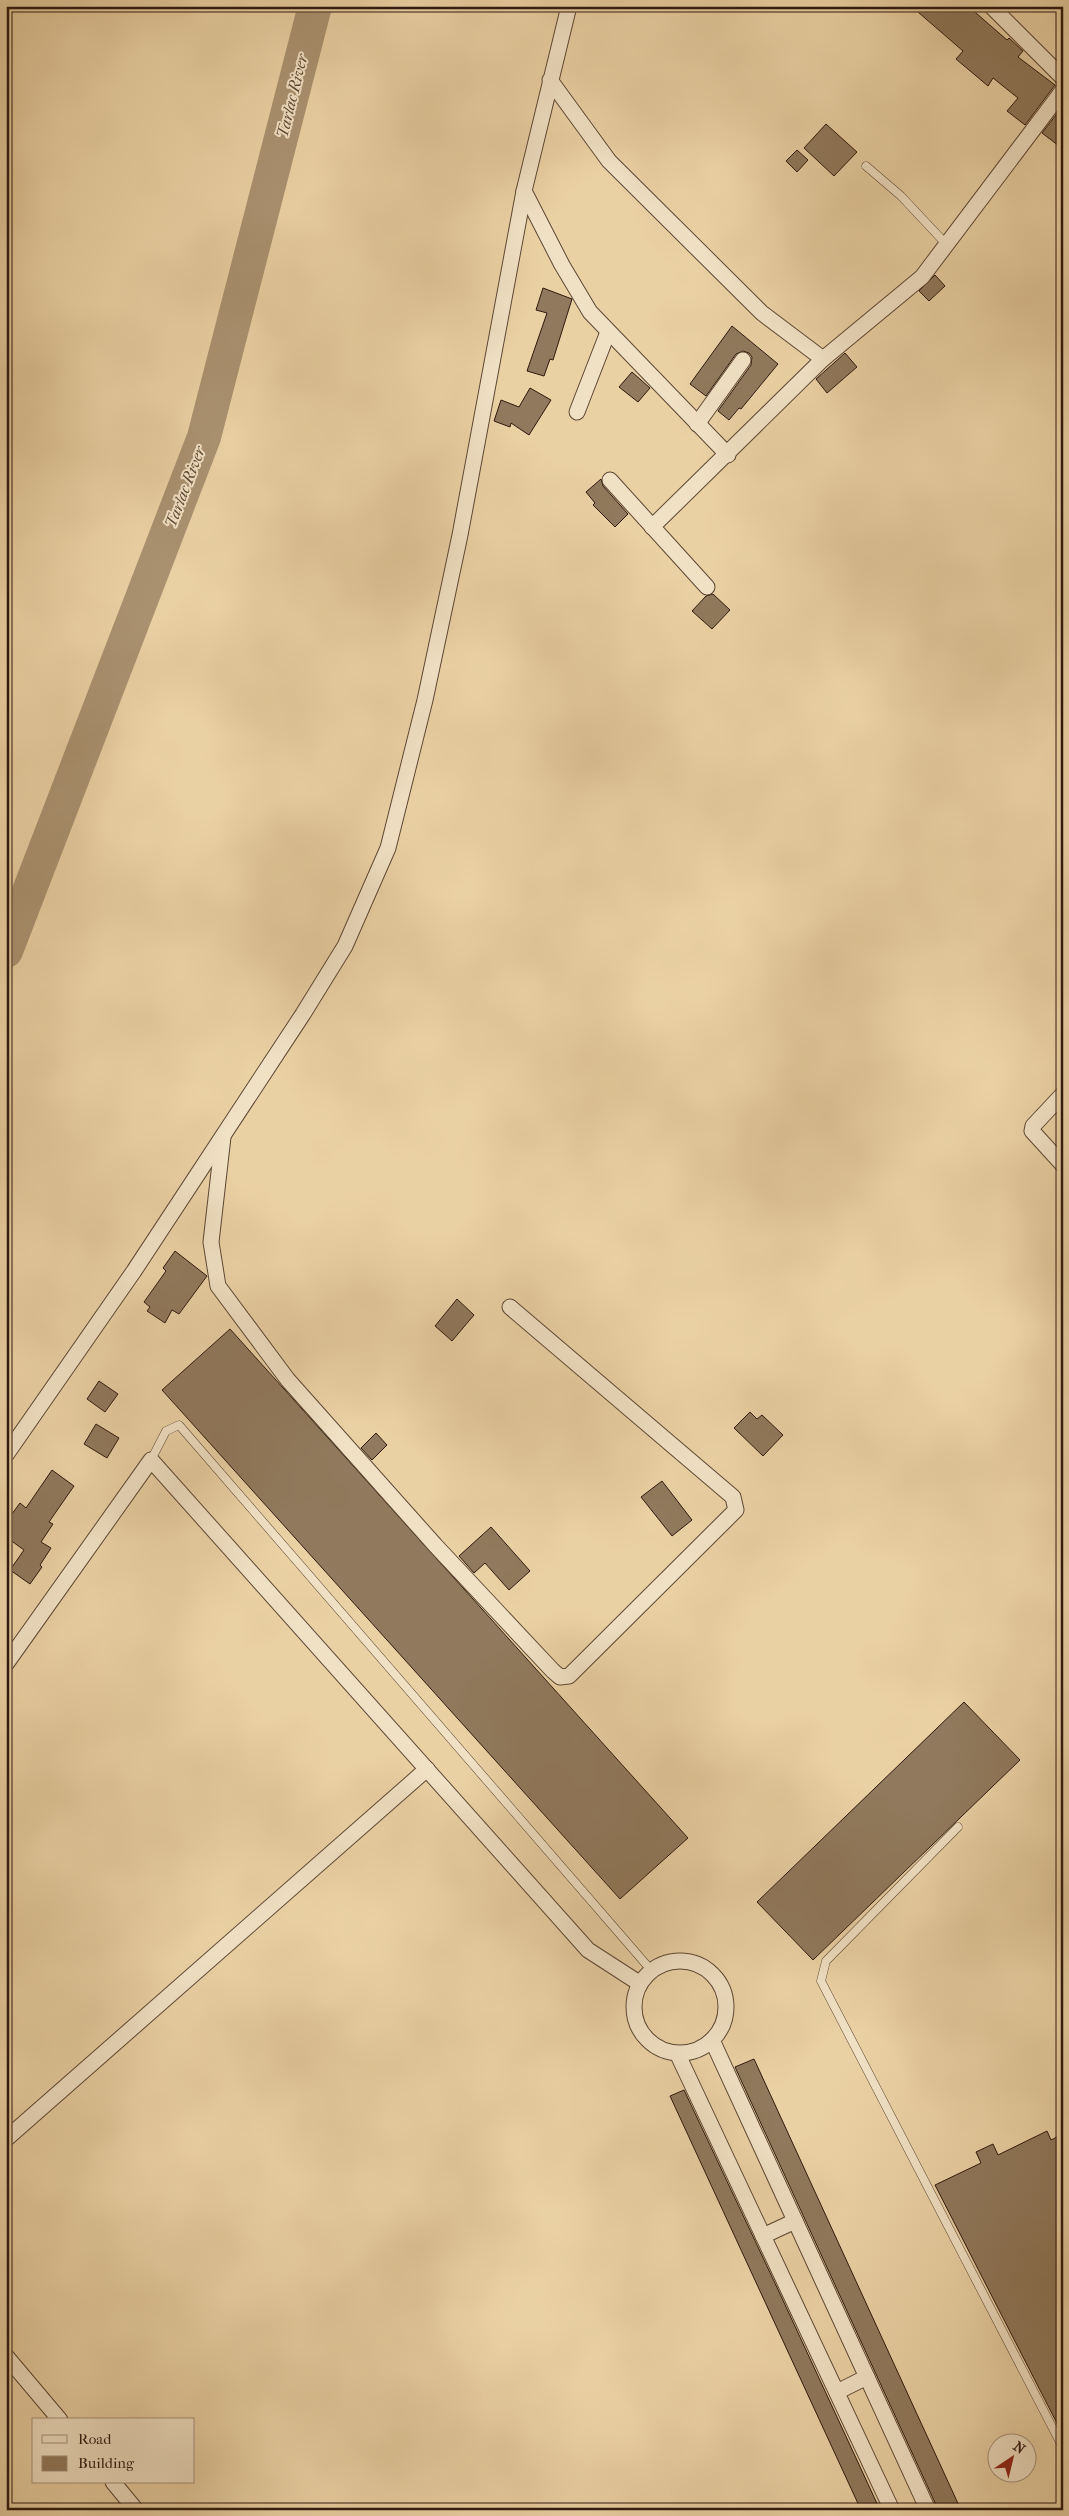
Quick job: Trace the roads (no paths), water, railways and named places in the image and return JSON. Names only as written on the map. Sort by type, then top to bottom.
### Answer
[{"type":"street","points":[[6,1455],[134,1271],[303,1014],[345,946],[388,848],[425,700],[460,535],[524,192],[569,6]]},
{"type":"street","points":[[991,6],[1063,78]]},
{"type":"street","points":[[550,80],[609,160],[762,313],[824,359]]},
{"type":"street","points":[[652,527],[728,455],[824,359],[922,277],[1063,90]]},
{"type":"street","points":[[524,192],[583,302],[608,332],[728,455]]},
{"type":"street","points":[[577,412],[608,332]]},
{"type":"street","points":[[697,424],[743,360]]},
{"type":"street","points":[[610,480],[707,587]]},
{"type":"street","points":[[1063,1094],[1033,1126],[1032,1131],[1063,1166]]},
{"type":"street","points":[[223,1133],[211,1242],[218,1286],[288,1380],[429,1538],[553,1671],[560,1676],[569,1676],[736,1510],[736,1504],[733,1497],[510,1307]]},
{"type":"street","points":[[6,1664],[151,1460],[588,1950],[639,1983]]},
{"type":"street","points":[[6,2140],[427,1769]]},
{"type":"street","points":[[675,1960],[700,1965],[719,1982],[727,2006],[721,2031],[703,2049],[678,2054],[655,2047],[638,2029],[633,2006],[639,1983],[651,1970],[675,1960]]},
{"type":"street","points":[[712,2040],[928,2510]]},
{"type":"street","points":[[678,2054],[892,2510]]},
{"type":"street","points":[[763,2236],[795,2221]]},
{"type":"street","points":[[6,2356],[58,2418]]},
{"type":"street","points":[[837,2392],[867,2377]]},
{"type":"street","points":[[115,2484],[136,2510]]},
{"type":"lane","points":[[866,166],[901,196],[947,244]]},
{"type":"lane","points":[[151,1460],[166,1431],[179,1425],[651,1970]]},
{"type":"lane","points":[[958,1827],[826,1961],[820,1981],[1063,2448]]},
{"type":"waterway","name":"Tarlac River","points":[[6,951],[204,437],[315,6]]}]
